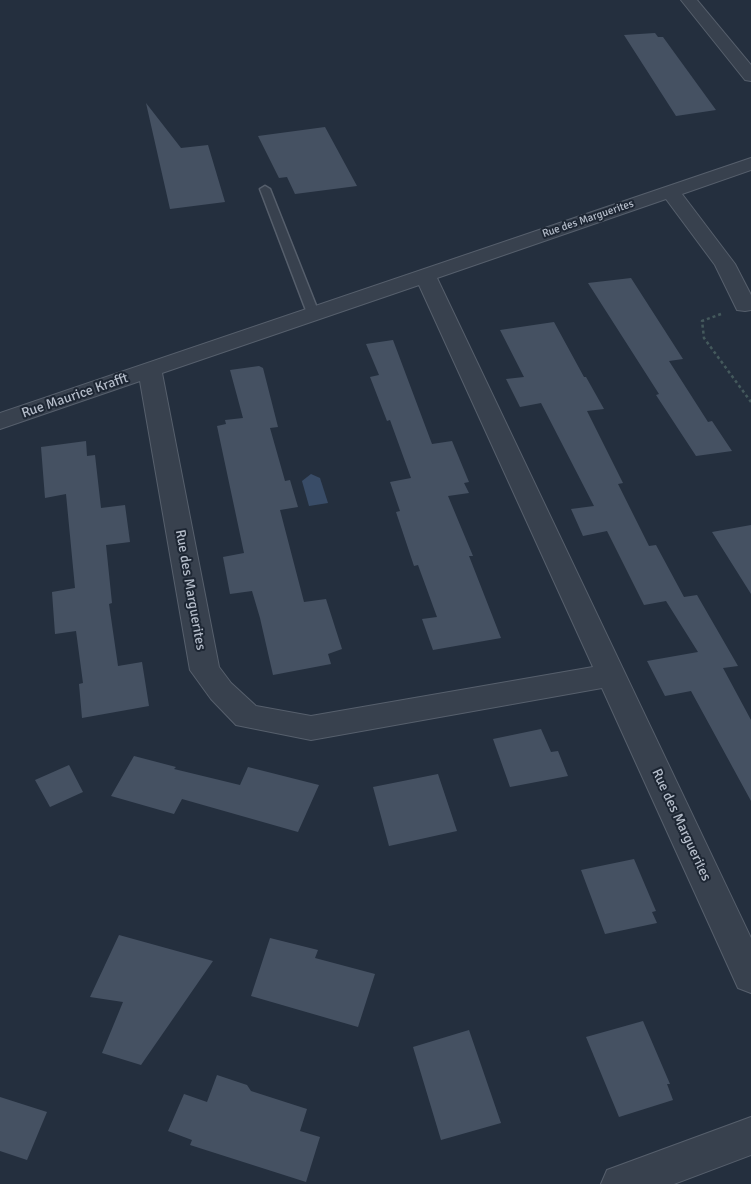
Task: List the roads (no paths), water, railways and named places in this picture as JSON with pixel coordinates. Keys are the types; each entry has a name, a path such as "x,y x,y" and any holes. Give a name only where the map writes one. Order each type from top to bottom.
{"street":[{"path":"689,0 751,76"},
{"name":"Rue des Marguerites","path":"611,675 311,728 246,716 221,691 205,670 150,371 313,313 751,164"},
{"path":"670,191 725,264 745,305"},
{"name":"Rue des Marguerites","path":"425,275 751,976"},
{"name":"Rue Maurice Krafft","path":"0,421 150,371"},
{"path":"621,1184 751,1136"}],"lane":[{"path":"265,189 313,313"}],"water":[{"path":"311,474 320,478 328,503 309,506 302,481"}]}
